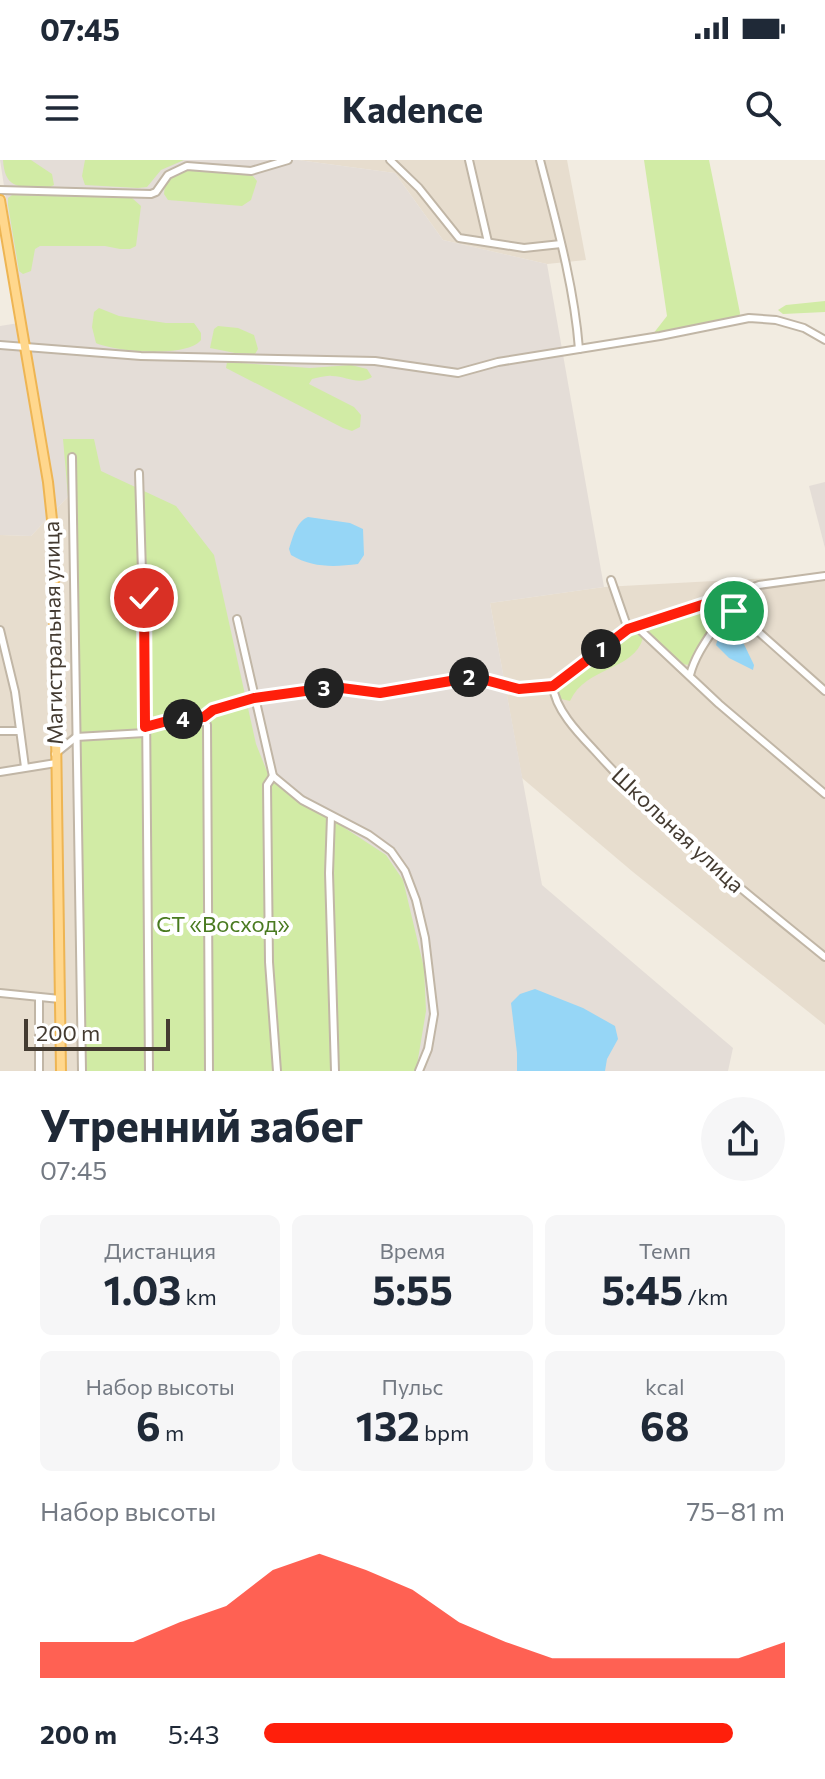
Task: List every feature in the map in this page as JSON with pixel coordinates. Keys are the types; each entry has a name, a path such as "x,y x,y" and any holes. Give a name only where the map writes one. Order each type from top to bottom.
{"main road":[{"name":"Магистральная улица","path":"0,200 48,482 53,538 61,1071"}],"street":[{"path":"240,160 241,169"},
{"path":"0,190 151,194 168,175 187,166 259,170 288,160"},
{"path":"390,160 400,164 459,238 535,248 561,244"},
{"path":"469,160 488,242"},
{"path":"540,160 577,320 579,349"},
{"path":"0,345 141,356 375,361 458,373 498,362 749,318 776,320 804,328 825,340"},
{"path":"72,457 82,1071"},
{"path":"139,473 149,1071"},
{"path":"53,538 72,537"},
{"path":"0,772 55,758 76,737 145,730 171,720 204,717 213,710 254,698 334,687 380,693 420,688 466,677 519,689 553,686 628,629 759,585 825,576"},
{"path":"611,580 628,629"},
{"path":"690,675 698,654 728,609 733,594"},
{"path":"714,601 743,618 825,691"},
{"path":"237,619 273,776 302,800 369,835 391,851 405,871 425,938 434,1014 428,1049 419,1071"},
{"path":"636,626 719,704 825,794"},
{"path":"0,630 15,692 25,767"},
{"path":"0,683 12,681"},
{"name":"Школьная улица","path":"553,686 556,699 583,737 636,797 705,860 825,957"},
{"path":"204,717 207,725 209,1071"},
{"path":"0,731 18,731"},
{"path":"273,776 267,785 268,891 269,962 277,1071"},
{"path":"331,816 329,873 335,1071"},
{"path":"0,993 60,999"},
{"path":"39,997 39,1071"}],"shaded area":[{"path":"0,160 298,160 395,173 443,240 547,264 604,587 490,603 542,885 733,1048 728,1071 401,1071 91,472 31,536 0,535 0,326 25,322"},
{"path":"298,160 567,160 586,260 547,264 443,240 395,173"},
{"name":"СТ «Восход»","path":"91,472 401,1071 0,1071 0,535 31,536"},
{"path":"825,482 825,548 809,486"},
{"path":"825,575 825,1025 633,872 522,778 490,603 604,587"}],"green space":[{"path":"3,160 31,160 52,174 54,185 18,186 8,178"},
{"path":"85,160 184,160 161,170 147,187 138,188 85,185 82,176"},
{"path":"644,160 709,160 739,318 653,334 667,316"},
{"path":"192,169 252,175 257,181 251,200 242,206 168,200 164,194 165,184 176,174"},
{"path":"12,195 132,198 141,206 136,246 120,249 105,246 40,246 35,249 31,271 23,274 19,271 8,205 8,198"},
{"path":"825,301 825,312 783,314 778,310 786,305"},
{"path":"99,308 119,316 166,323 194,323 201,333 201,340 182,349 151,352 96,343 92,327 94,312"},
{"path":"218,326 238,328 254,335 258,349 255,354 210,348 214,329"},
{"path":"227,362 310,368 351,365 367,369 372,377 367,380 327,376 312,379 309,384 354,407 361,415 360,427 352,431 343,428 226,368"},
{"name":"СТ «Восход»","path":"63,439 94,439 101,471 176,506 214,555 256,744 270,779 386,855 403,880 424,968 426,1011 416,1071 78,1071 71,531"},
{"path":"716,607 720,617 689,665 682,664 648,633 654,626"},
{"path":"638,633 643,638 630,657 587,681 570,701 561,699 558,691 561,685 608,646"}],"water":[{"path":"308,517 350,523 363,529 364,555 358,564 324,566 291,555 289,549 296,530"},
{"path":"728,627 740,636 754,665 753,670 729,658 716,645"},
{"path":"535,989 583,1008 615,1026 618,1039 607,1059 605,1071 517,1071 511,1003 520,994"}],"route":[{"path":"144,598 145,727 171,720 204,717 213,710 254,698 334,687 380,693 474,677 519,689 553,686 628,629 714,601 734,611"}]}
